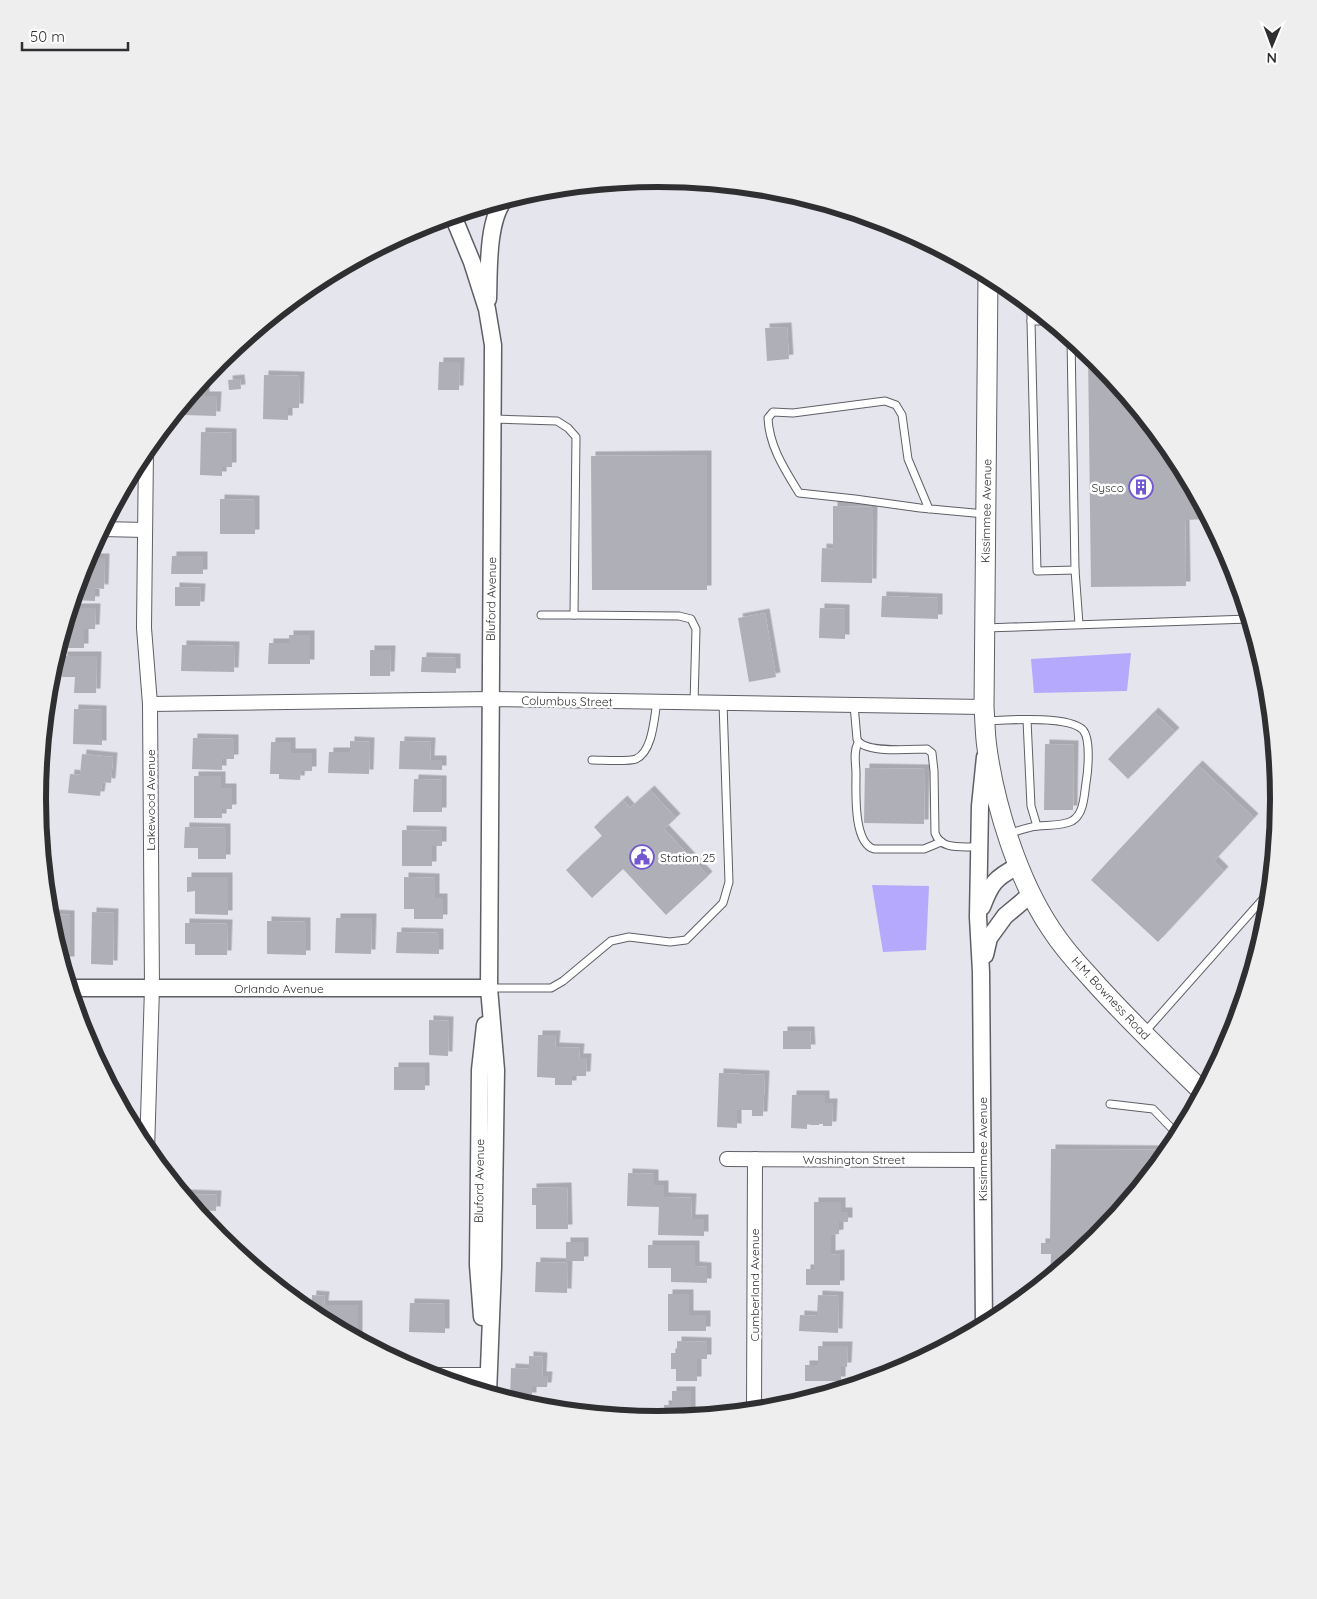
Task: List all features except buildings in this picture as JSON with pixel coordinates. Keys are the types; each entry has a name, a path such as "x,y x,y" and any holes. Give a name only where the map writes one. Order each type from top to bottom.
{"main road":[{"name":"Kissimmee Avenue","path":"988,283 984,714 986,748 1000,810 1018,866 1030,895"},
{"name":"H.M. Bowness Road","path":"1030,895 1063,947 1114,1004 1199,1088"}],"street":[{"path":"487,309 492,232 498,209"},
{"name":"Bluford Avenue","path":"456,222 472,262 487,309 493,345 489,988 496,1070 494,1267 488,1387"},
{"name":"Lakewood Avenue","path":"146,464 144,628 150,704 152,988 147,1137"},
{"path":"109,530 145,530"},
{"name":"Columbus Street","path":"150,704 490,700 694,702 854,705 984,714"},
{"name":"Kissimmee Avenue","path":"984,1318 981,1160 981,972 978,917 980,806 986,748"},
{"path":"978,917 988,891 1000,875 1018,866"},
{"name":"Kissimmee Avenue","path":"981,972 989,938 1005,916 1030,895"},
{"name":"Orlando Avenue","path":"76,988 489,988"},
{"name":"Washington Street","path":"727,1159 981,1160"},
{"name":"Cumberland Avenue","path":"754,1404 755,1159"},
{"path":"451,1375 488,1375"}],"lane":[{"path":"1031,314 1037,571 1075,570"},
{"path":"1031,321 1040,321"},
{"path":"1071,348 1075,570 1079,624"},
{"path":"929,509 908,459 902,415 896,406 885,401 793,413 773,412 768,418 769,434 774,447 799,493 929,509 986,514"},
{"path":"492,419 557,421 568,428 576,437 574,615"},
{"path":"541,615 679,616 691,619 696,629 694,702"},
{"path":"985,628 1243,618"},
{"path":"592,760 634,760 643,754 650,741 657,702"},
{"path":"489,988 551,988 563,981 611,941 628,938 670,942 686,940 723,903 728,882 723,703"},
{"path":"854,705 856,739 858,743 856,753 856,806 862,835 866,844 874,849 924,850 941,842"},
{"path":"984,714 1027,720 1065,722 1073,724 1083,731 1086,736 1088,760 1082,806 1079,814 1070,822 1037,826 1008,834"},
{"path":"1027,720 1031,806 1037,826"},
{"path":"858,743 877,749 927,749 932,753 935,833 937,838 948,846 979,847"},
{"path":"1143,1033 1262,899"},
{"path":"1110,1104 1153,1109 1174,1131"}],"shaded area":[{"path":"1131,653 1127,691 1034,693 1031,659"},
{"path":"872,885 929,886 926,950 883,952"}],"place":[{"name":"Sysco","path":"1141,487"},
{"name":"Station 25","path":"642,857"}]}
